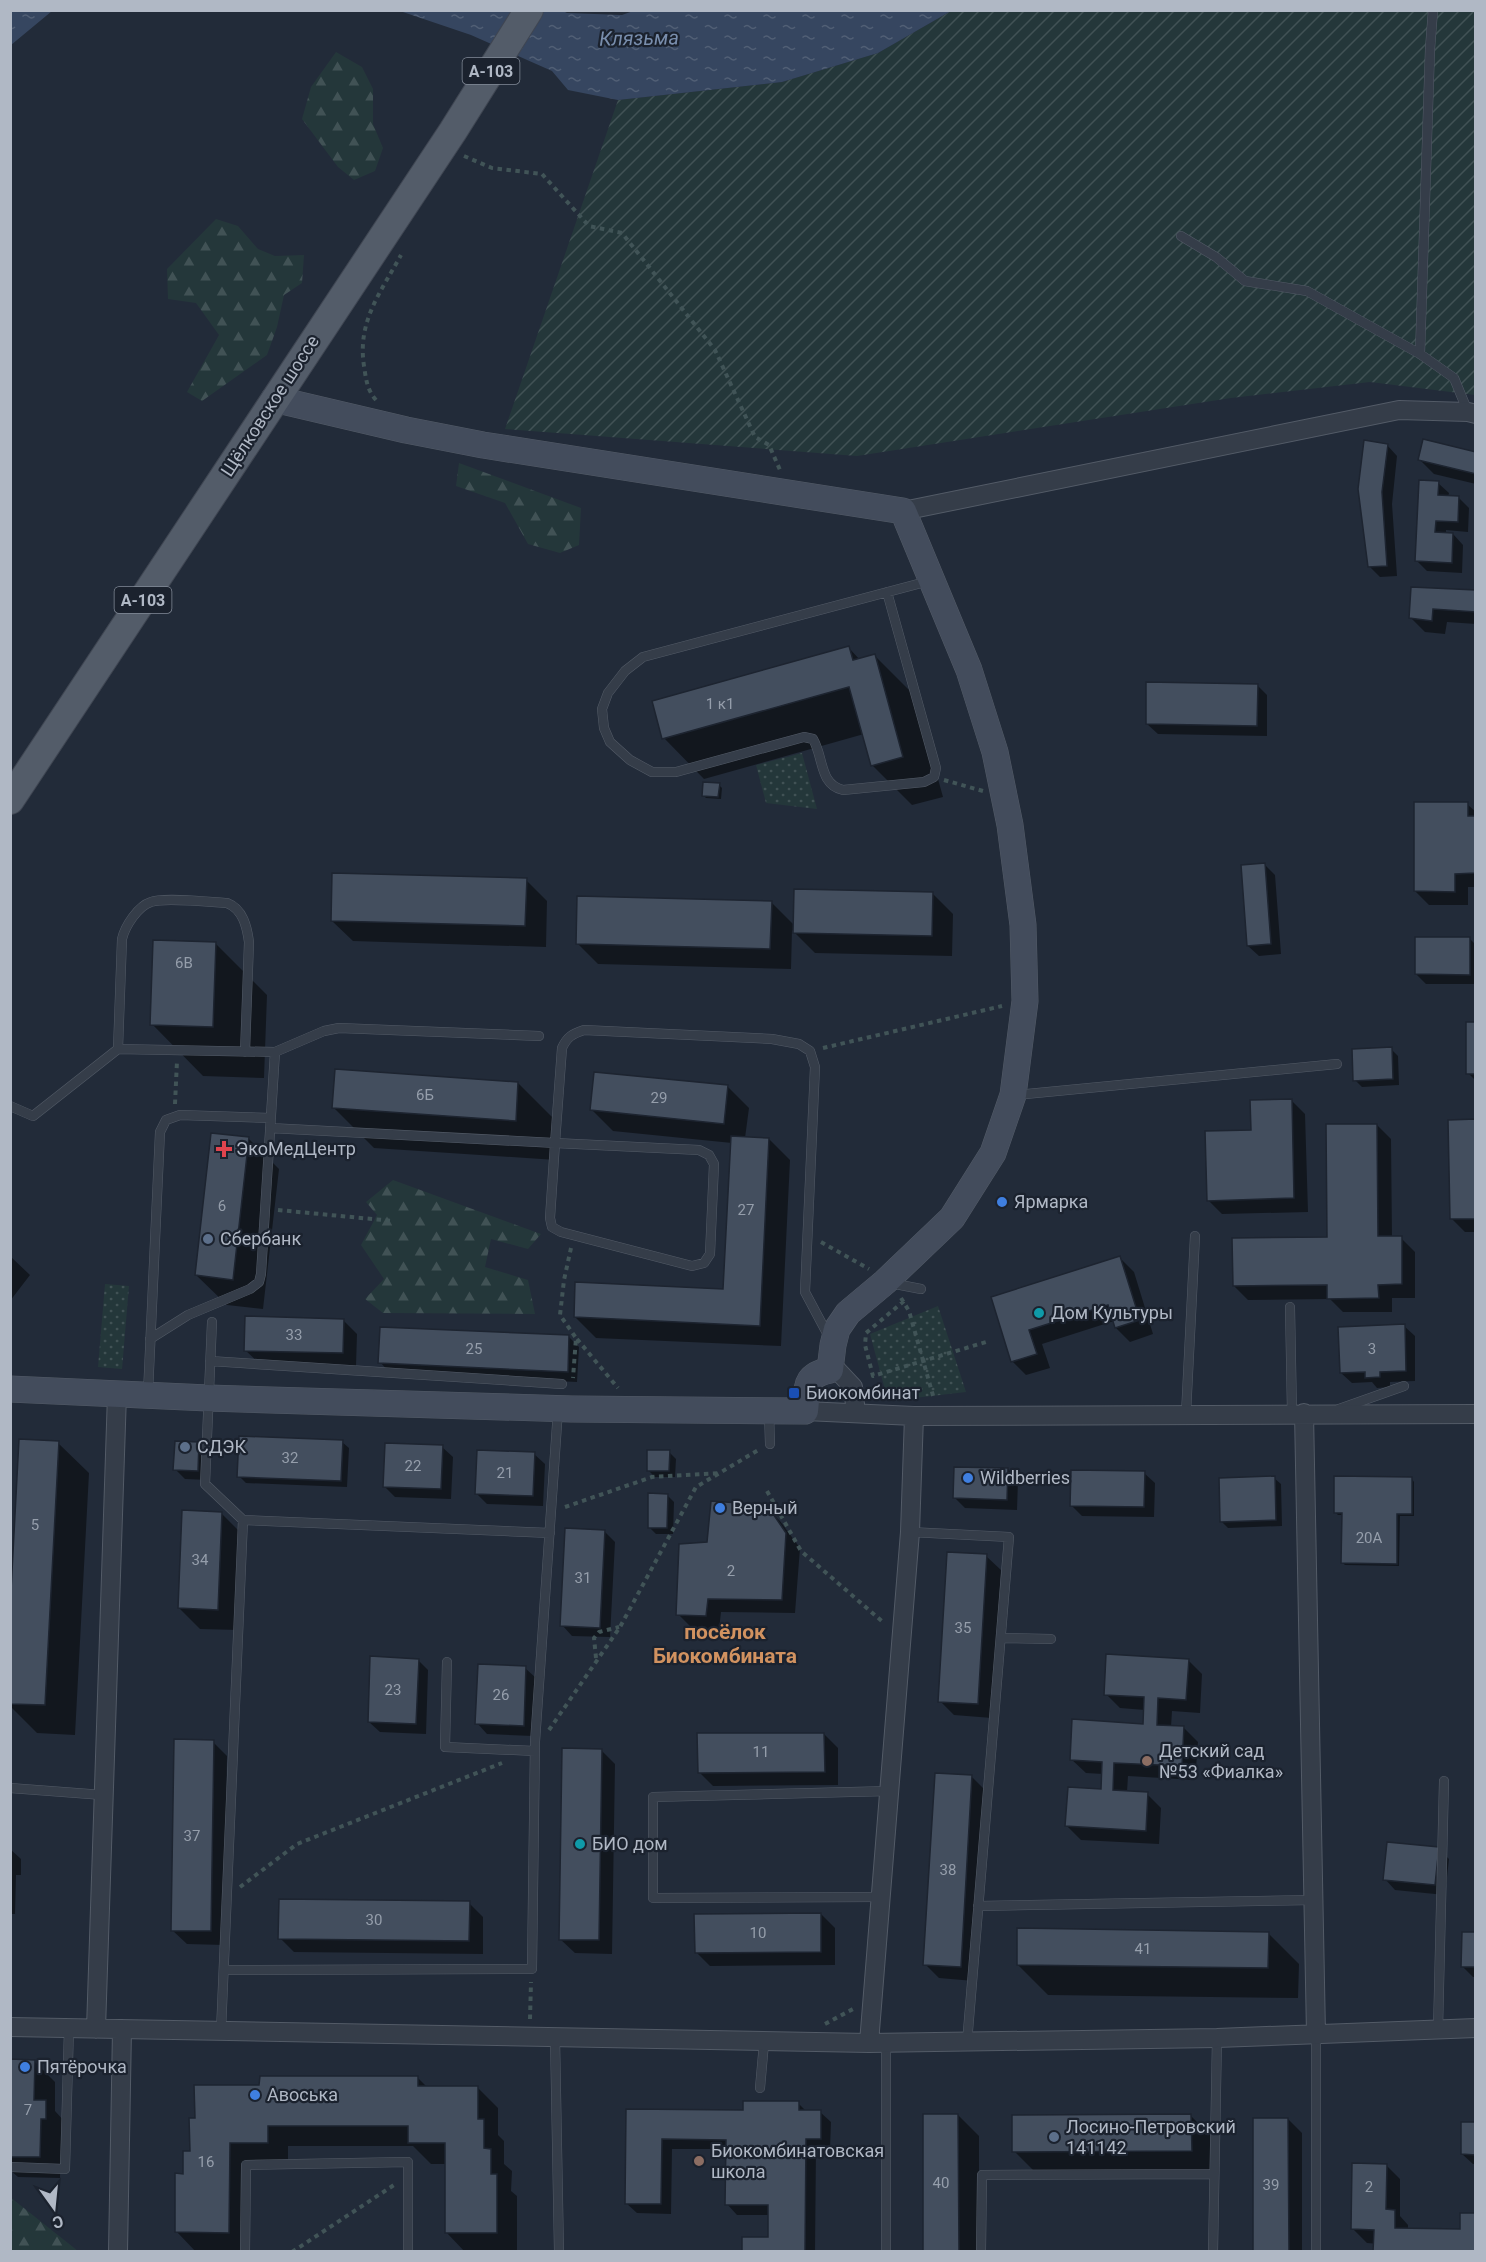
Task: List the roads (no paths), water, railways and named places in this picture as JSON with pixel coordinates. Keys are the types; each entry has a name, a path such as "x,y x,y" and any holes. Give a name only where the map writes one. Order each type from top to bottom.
{"main road":[{"name":"Щёлковское шоссе","path":"10,800 274,399 456,142 530,10"}],"street":[{"path":"274,399 406,430 483,445 903,511 1399,411 1472,413"},
{"path":"830,1370 837,1329 848,1313 885,1282 952,1218 993,1153 1013,1095 1025,1001 1023,925 1008,797 969,670 903,511"},
{"path":"805,1412 808,1383 816,1373 837,1370 853,1387 856,1413"},
{"path":"10,1389 208,1398 564,1400 636,1409 914,1416 1476,1414"},
{"path":"96,2029 117,1394"},
{"path":"1298,1413 1314,1900 1316,2034"},
{"path":"878,2043 881,1897 910,1532 914,1416"},
{"path":"10,2026 764,2043 967,2043 1217,2038 1476,2028"},
{"path":"118,2252 122,2029"}],"lane":[{"path":"1420,354 1433,10"},
{"path":"1180,236 1216,257 1245,281 1307,291 1420,354 1454,378 1472,413"},
{"path":"887,592 936,768 934,777 924,782 843,790 833,788 827,779 817,745 813,739 804,737 676,772 652,772 630,760 610,742 604,728 602,709 608,693 625,671 643,657 932,580"},
{"path":"118,1049 122,939 142,907 156,901 227,903 240,911 249,942 245,1052"},
{"path":"10,1106 33,1116 118,1049 275,1052 324,1031 339,1028 539,1036"},
{"path":"148,1396 160,1132 166,1120 180,1115 555,1143 699,1150 709,1155 714,1164 710,1254 704,1263 692,1266 561,1232 552,1227 550,1218 555,1143 562,1048 565,1040 572,1034 584,1030 772,1039 799,1044 810,1052 815,1067 805,1292 833,1345"},
{"path":"150,1339 188,1314 250,1289 259,1282 275,1052"},
{"path":"1013,1095 1337,1064"},
{"path":"1186,1414 1194,1236"},
{"path":"885,1282 921,1289"},
{"path":"1290,1307 1298,1413"},
{"path":"212,1322 206,1484 243,1520 550,1533"},
{"path":"210,1361 564,1400 551,1512 535,1746 532,1969 224,1970"},
{"path":"1328,1413 1404,1386"},
{"path":"769,1411 770,1443"},
{"path":"221,2031 243,1520"},
{"path":"910,1532 1009,1537 967,2043"},
{"path":"1001,1638 1051,1639"},
{"path":"447,1662 445,1747 535,1746"},
{"path":"1438,2030 1444,1781"},
{"path":"10,1788 102,1795"},
{"path":"881,1897 653,1898 653,1797 890,1791"},
{"path":"978,1906 1314,1900"},
{"path":"10,2168 65,2169 69,2028"},
{"path":"1316,2034 1316,2252"},
{"path":"555,2037 559,2252"},
{"path":"1213,2252 1217,2038"},
{"path":"760,2088 764,2043"},
{"path":"878,2043 886,2252"},
{"path":"245,2252 246,2165 408,2162 408,2252"},
{"path":"981,2252 982,2175 1213,2174"}],"water":[{"path":"11,10 52,10 52,11 11,45"},
{"name":"Клязьма","path":"561,10 567,13 622,15 636,10 951,11 878,53 782,82 618,100 568,90 552,71 471,35 400,11"}],"place":[{"name":"ЭкоМедЦентр","path":"224,1149"},
{"name":"Ярмарка","path":"1002,1202"},
{"name":"Сбербанк","path":"208,1239"},
{"name":"Дом Культуры","path":"1039,1313"},
{"name":"Биокомбинат","path":"794,1393"},
{"name":"СДЭК","path":"185,1447"},
{"name":"Wildberries","path":"968,1478"},
{"name":"Верный","path":"720,1508"},
{"name":"Детский сад №53 «Фиалка»","path":"1147,1761"},
{"name":"БИО дом","path":"580,1844"},
{"name":"Пятёрочка","path":"25,2067"},
{"name":"Авоська","path":"255,2095"},
{"name":"Лосино-Петровский 141142","path":"1054,2137"},
{"name":"Биокомбинатовская школа","path":"699,2161"}],"district":[{"name":"посёлок Биокомбината","path":"725,1644"}]}
